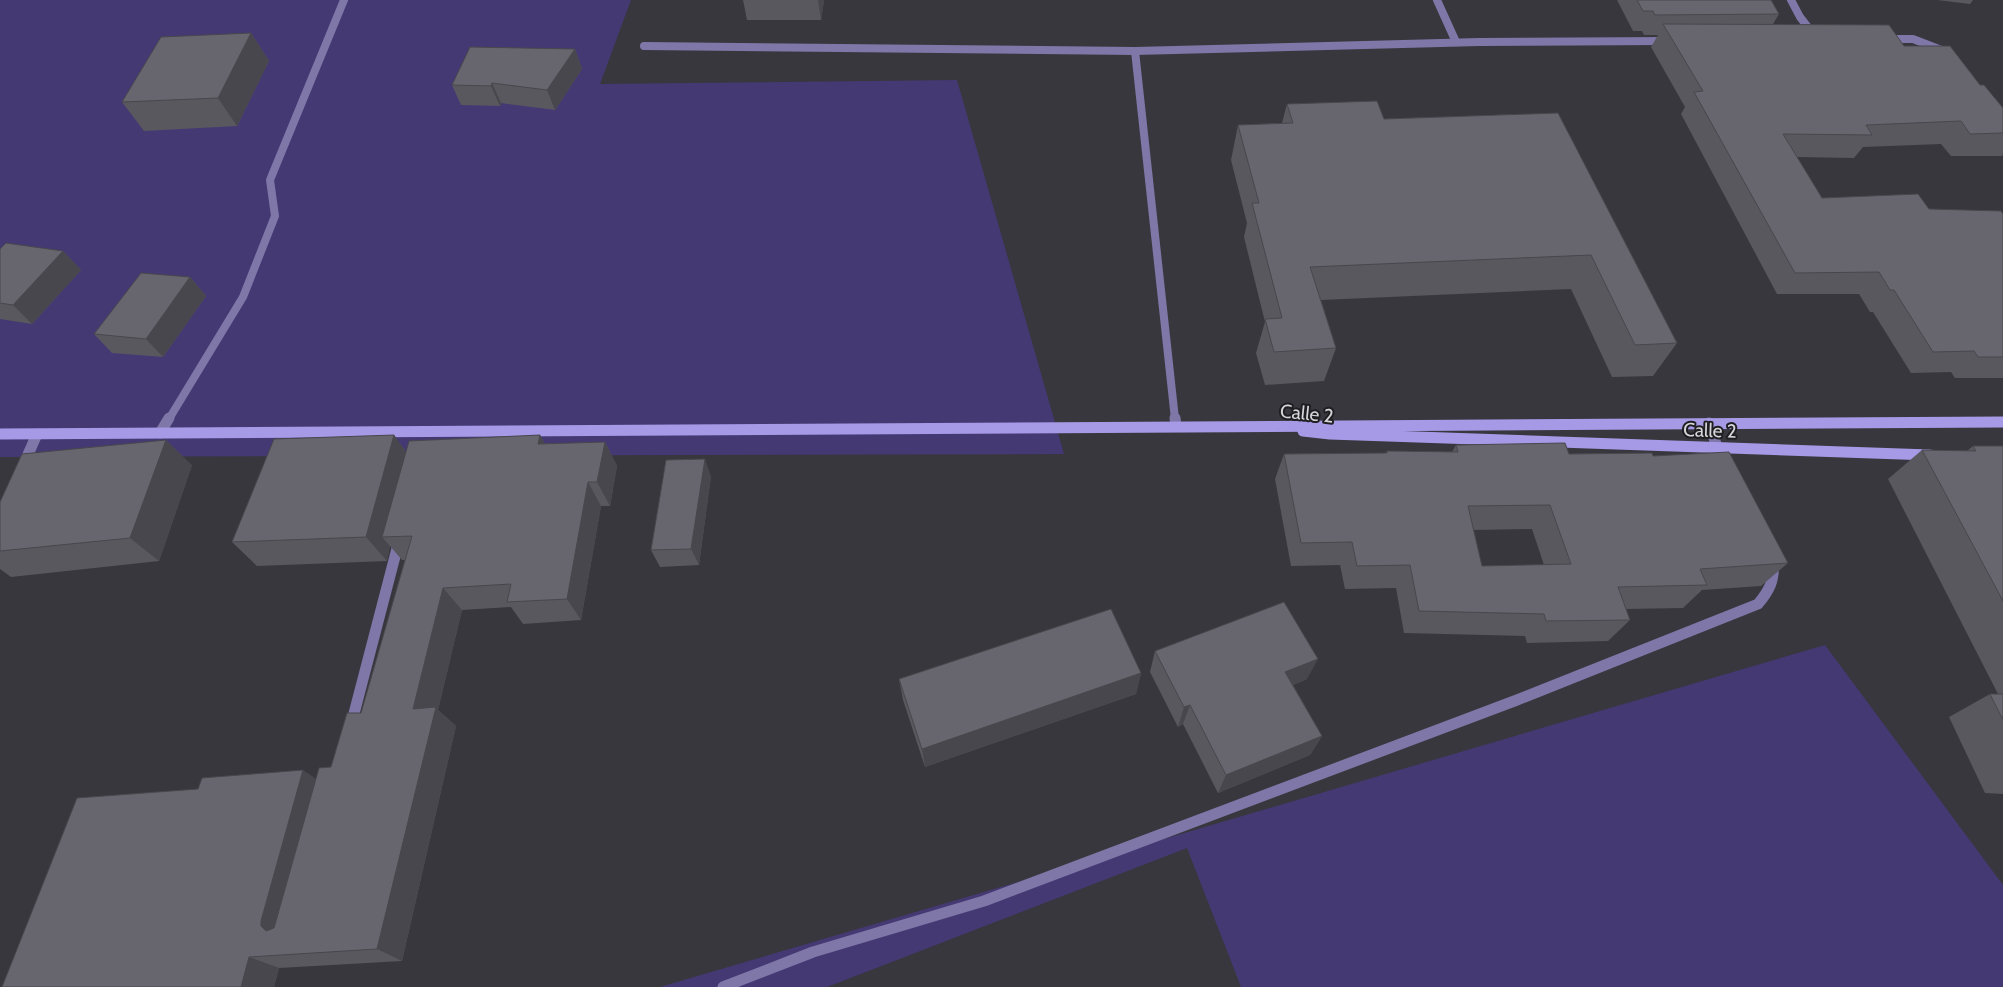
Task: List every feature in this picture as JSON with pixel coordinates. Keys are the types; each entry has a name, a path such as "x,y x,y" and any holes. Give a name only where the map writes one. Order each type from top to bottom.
{"main road":[{"name":"Calle 2","path":"1260,426 2003,422"},
{"path":"0,434 160,433 427,436 1260,426"},
{"name":"Calle 2","path":"1260,426 1330,434 1944,456"}],"street":[{"path":"160,433 243,297 274,216 270,180 344,0"},
{"path":"1438,0 1456,42"},
{"path":"1791,0 1800,17 1818,40 1808,40"},
{"path":"1875,39 1913,39 1953,56"},
{"path":"644,46 1135,51 1456,42 1678,40"},
{"path":"1135,51 1176,426"},
{"path":"1709,423 1717,448 1726,465"},
{"path":"18,477 37,434"},
{"path":"348,736 403,526"},
{"path":"723,987 813,952 984,901 1517,700 1758,604 1769,593 1775,577 1773,557 1768,549"}],"shaded area":[{"path":"0,0 631,0 600,84 957,80 1064,454 0,457"},
{"path":"1825,645 2003,885 2003,987 1241,987 1187,848 827,987 660,987"}],"building":[{"path":"1637,0 1771,0 1779,14 1655,15 1653,11 1643,11"},
{"path":"1663,24 1889,25 1904,46 1950,46 1980,85 1984,85 2003,108 2003,133 1970,134 1961,121 1866,125 1872,135 1783,134 1822,198 1918,194 1929,209 2001,211 2003,214 2003,357 1978,357 1974,351 1933,352 1894,290 1890,290 1879,272 1795,273 1694,92 1703,91"},
{"path":"251,33 218,98 122,102 161,37"},
{"path":"470,47 575,49 547,90 492,83 491,86 452,85"},
{"path":"1377,101 1384,119 1558,113 1677,343 1635,345 1591,255 1310,267 1336,348 1274,352 1265,319 1282,318 1252,203 1259,203 1238,125 1293,123 1287,104"},
{"path":"6,243 63,251 13,305 0,303 0,249"},
{"path":"141,273 190,277 146,339 94,334"},
{"path":"394,435 366,537 232,542 274,439"},
{"path":"540,435 538,444 605,442 597,482 588,482 567,599 507,602 511,584 443,588 413,709 436,707 377,949 249,957 241,987 2,987 77,798 198,789 202,778 303,770 261,921 261,926 266,931 274,928 319,768 331,767 347,713 361,713 412,536 382,537 409,441"},
{"path":"166,440 130,538 0,551 0,502 22,454"},
{"path":"1565,443 1569,454 1652,453 1653,456 1729,452 1788,563 1700,569 1707,585 1618,587 1630,620 1546,621 1544,614 1419,611 1410,565 1357,566 1352,542 1301,543 1284,454 1387,453 1387,451 1458,452 1456,445","holes":["1550,505 1571,564 1482,566 1468,506"]},
{"path":"1973,446 2003,446 2003,601 1922,450 1976,451"},
{"path":"705,459 691,549 651,550 666,460"},
{"path":"1284,602 1318,659 1285,672 1322,736 1226,775 1190,705 1184,707 1155,651"},
{"path":"1111,609 1141,673 922,749 899,679"},
{"path":"1990,694 2003,694 2003,720"}]}
